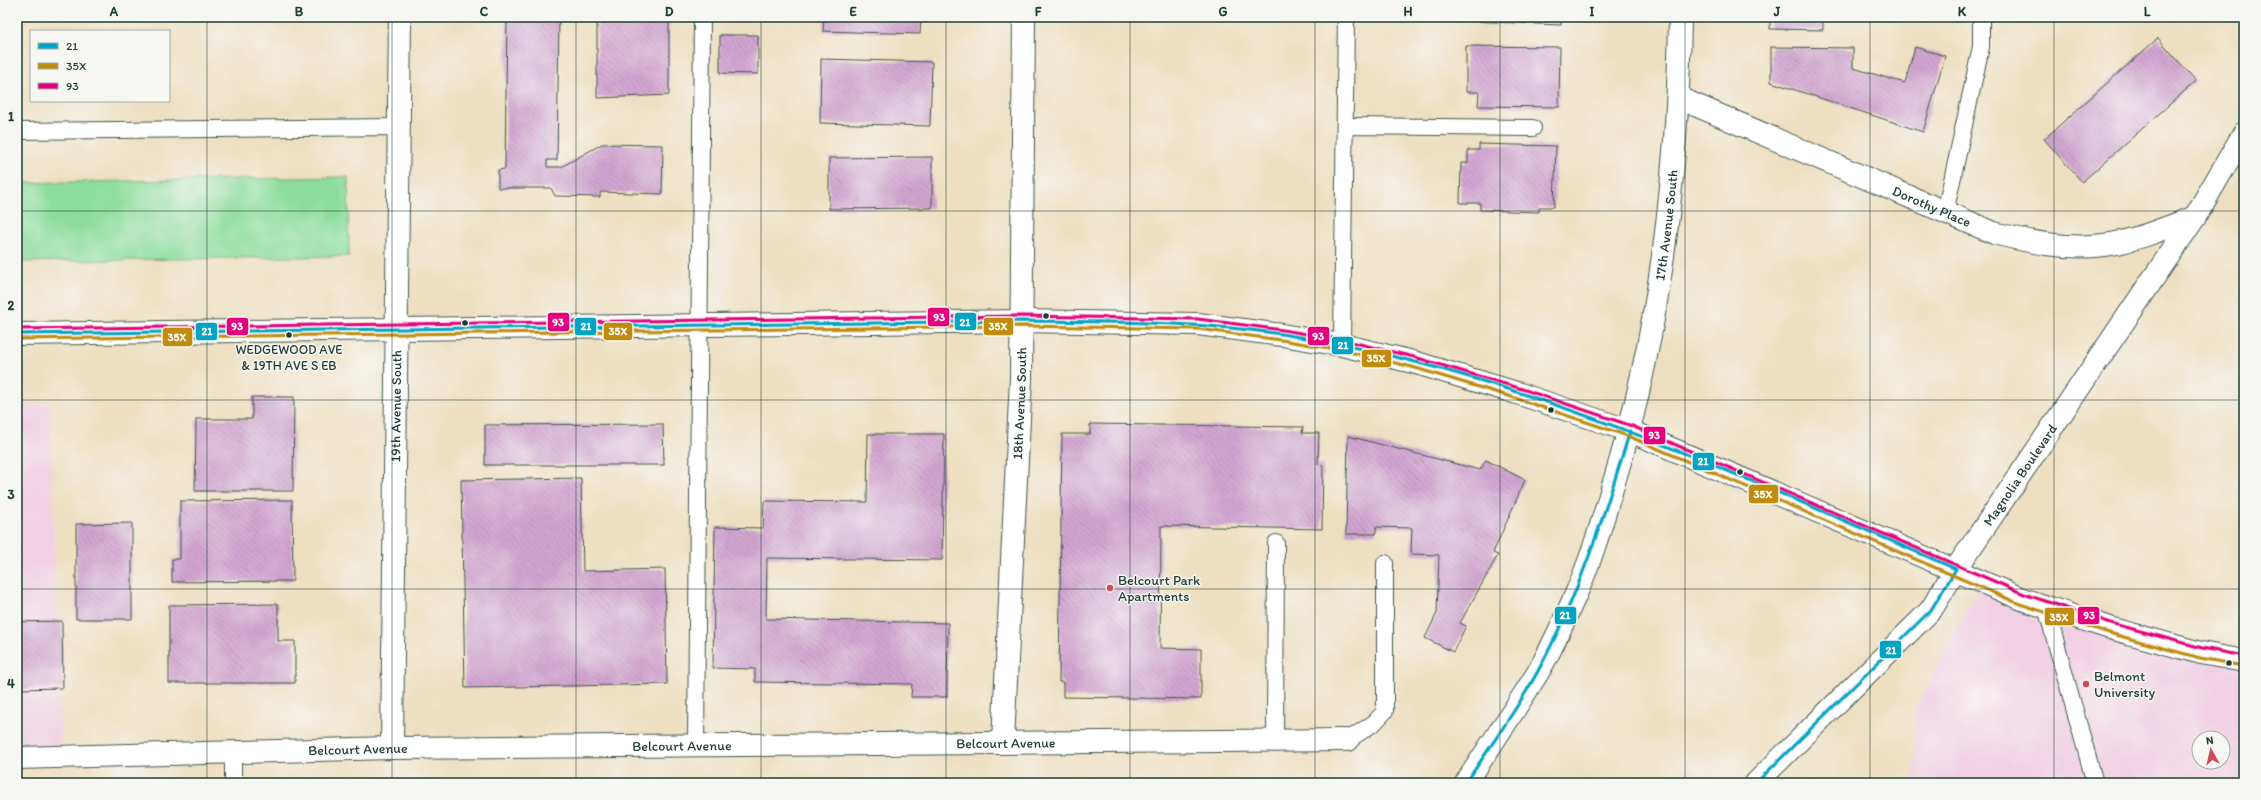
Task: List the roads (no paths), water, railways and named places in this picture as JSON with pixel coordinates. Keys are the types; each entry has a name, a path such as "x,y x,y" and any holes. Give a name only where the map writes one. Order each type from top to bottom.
{"main road":[{"name":"19th Avenue South","path":"392,748 400,17"},
{"name":"18th Avenue South","path":"1003,741 1021,379 1024,17"},
{"name":"17th Avenue South","path":"1630,431 1645,361 1664,248 1679,98 1680,17"},
{"name":"Dorothy Place","path":"1679,98 1945,213 1994,233 2014,238 2074,246 2104,245 2134,238 2195,217"},
{"name":"Magnolia Boulevard","path":"1756,783 1931,610 1956,569 2195,217 2244,133"},
{"path":"17,334 1022,320 1198,324 1342,345 1413,362 1517,393 1630,431 1956,569 2022,599 2110,628 2201,653 2244,661"},
{"path":"1466,783 1538,672 1576,592 1607,509 1630,431"},
{"name":"Belcourt Avenue","path":"17,758 392,748 1003,741 1348,740"}],"lane":[{"path":"696,745 702,17"},
{"path":"1342,345 1346,17"},
{"path":"1945,213 1981,47 1981,17"},
{"path":"1345,126 1532,128"},
{"path":"17,131 399,127"},
{"path":"1275,740 1276,543"},
{"path":"1348,740 1374,723 1384,711 1385,563"},
{"path":"2046,606 2095,783"},
{"path":"233,752 233,783"}],"place":[{"name":"WEDGEWOOD AVE & 19TH AVE S EB","path":"289,335"},
{"name":"Belcourt Park Apartments","path":"1110,588"},
{"name":"Belmont University","path":"2086,684"}]}
